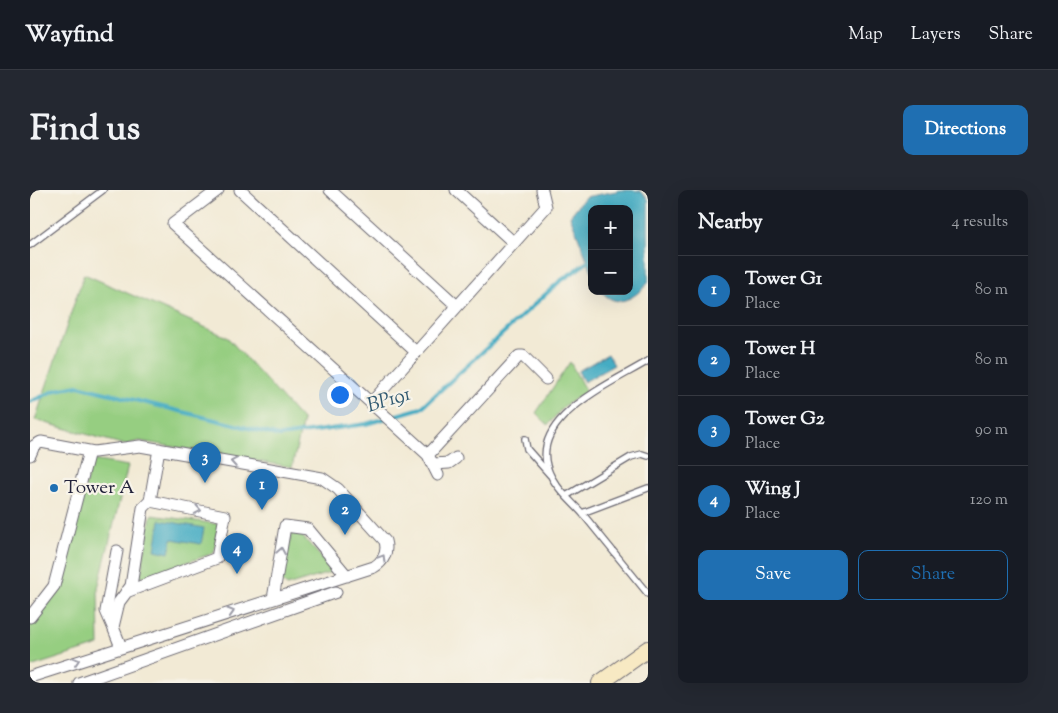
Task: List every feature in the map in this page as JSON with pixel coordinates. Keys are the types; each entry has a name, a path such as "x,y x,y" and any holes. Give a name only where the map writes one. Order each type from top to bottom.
{"street":[{"path":"218,190 173,224 371,403 434,465"},
{"path":"240,190 416,352"},
{"path":"330,190 457,306"},
{"path":"456,190 514,243"},
{"path":"371,403 546,207 542,190"},
{"path":"434,465 516,359 522,356 546,380"},
{"path":"30,456 34,446 45,442 89,450 140,446 314,477 334,485 385,541 386,546 385,556 379,564 347,576 30,677"},
{"path":"113,627 119,602 131,586 143,508 150,501 159,449"},
{"path":"30,617 54,586 89,450"},
{"path":"434,465 449,463 456,458"},
{"path":"126,592 217,558 225,516 150,501"},
{"path":"273,599 286,526 308,529 347,576"},
{"path":"117,550 106,611 120,647"},
{"path":"79,683 336,592"},
{"path":"600,683 648,650"},
{"path":"615,683 648,659"}],"lane":[{"path":"30,245 103,190"},
{"path":"551,477 545,449 548,438 560,418 569,409 648,361"},
{"path":"525,439 531,455 582,513 648,594"},
{"path":"566,496 631,457 642,454 648,456"},
{"path":"582,513 648,488"}],"green space":[{"path":"84,274 227,337 303,421 292,467 139,441 125,445 35,420"},
{"path":"570,362 586,392 564,406 548,425 536,413"},
{"path":"92,460 128,466 98,588 99,645 30,667 30,626 58,590"},
{"path":"151,515 218,524 214,553 140,578"},
{"path":"292,533 301,535 332,569 329,573 287,586 281,581"}],"water":[{"path":"622,190 641,191 648,199 648,283 632,297 626,300 613,300 605,295 633,295 633,205 588,205 588,262 570,216 585,197"},
{"path":"608,354 614,365 584,382 578,371"},
{"path":"160,520 204,528 201,544 172,539 169,553 155,550"}],"waterway":[{"name":"BP191","path":"30,402 56,390 78,386 280,436 366,424 421,408 559,282 588,262"}],"place":[{"name":"Tower G2","path":"205,483"},
{"name":"Tower A","path":"54,488"},
{"name":"Tower G1","path":"262,510"},
{"name":"Tower H","path":"345,535"},
{"name":"Wing J","path":"237,574"}]}
